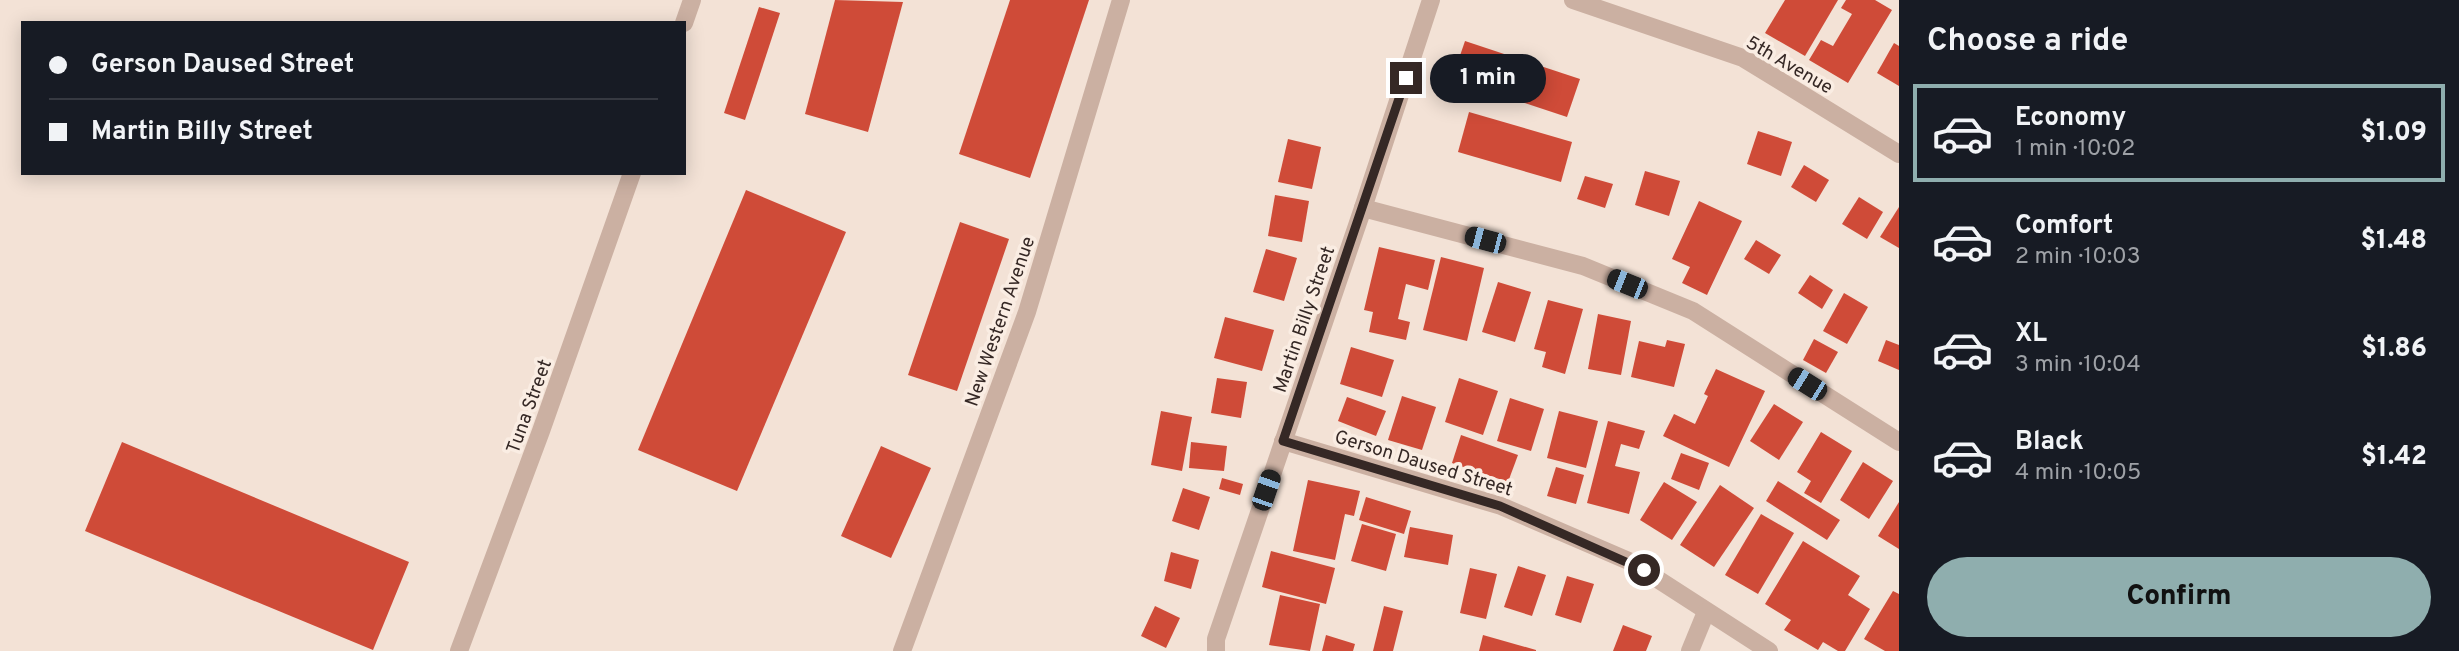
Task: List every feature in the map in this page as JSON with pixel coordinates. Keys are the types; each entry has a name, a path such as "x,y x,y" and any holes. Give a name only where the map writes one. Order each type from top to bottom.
{"street":[{"path":"685,21 692,0"},
{"name":"New Western Avenue","path":"902,651 1027,312 1121,0"},
{"name":"Martin Billy Street","path":"1216,651 1216,639 1431,0"},
{"name":"5th Avenue","path":"1573,0 1744,58 1899,154"},
{"name":"Tuna Street","path":"459,651 541,432 631,175"},
{"path":"1363,208 1583,266 1693,311 1899,442"},
{"name":"Gerson Daused Street","path":"1283,441 1500,506 1631,562 1769,651"},
{"path":"1690,651 1706,612"}],"building":[{"path":"835,0 903,2 868,132 805,114"},
{"path":"1010,0 1089,0 1030,178 959,154"},
{"path":"1785,0 1838,0 1805,56 1765,33"},
{"path":"1846,0 1875,0 1892,10 1848,83 1809,60 1821,40 1833,46 1852,14 1841,8"},
{"path":"759,7 780,13 745,120 724,113"},
{"path":"1465,41 1580,79 1567,117 1452,79"},
{"path":"1894,43 1899,46 1899,86 1877,73"},
{"path":"1469,112 1572,142 1561,182 1458,152"},
{"path":"1758,131 1792,142 1781,176 1747,164"},
{"path":"1288,139 1321,147 1312,189 1278,182"},
{"path":"1804,165 1829,180 1816,202 1791,187"},
{"path":"1645,171 1680,181 1669,216 1635,205"},
{"path":"1585,176 1613,184 1605,208 1577,199"},
{"path":"746,190 846,232 737,491 638,450"},
{"path":"1275,195 1309,201 1302,242 1268,236"},
{"path":"1859,197 1883,212 1867,239 1842,224"},
{"path":"1699,201 1742,221 1707,295 1682,283 1690,267 1672,259"},
{"path":"1899,207 1899,248 1880,237"},
{"path":"960,222 1009,239 957,391 908,375"},
{"path":"1756,240 1781,255 1769,274 1744,259"},
{"path":"1379,247 1435,260 1428,290 1406,284 1398,319 1410,322 1406,340 1369,332 1373,312 1364,310"},
{"path":"1266,249 1297,258 1284,301 1253,292"},
{"path":"1441,257 1484,268 1467,341 1423,330"},
{"path":"1810,275 1833,290 1822,309 1798,293"},
{"path":"1498,282 1531,292 1515,342 1482,332"},
{"path":"1844,293 1868,307 1847,344 1823,331"},
{"path":"1548,300 1583,309 1565,374 1542,367 1546,352 1534,349"},
{"path":"1598,314 1631,321 1621,375 1588,369"},
{"path":"1225,317 1274,330 1262,371 1214,358"},
{"path":"1814,339 1838,352 1826,373 1803,360"},
{"path":"1667,340 1685,344 1674,387 1631,377 1639,341 1665,347"},
{"path":"1886,340 1899,345 1899,370 1878,361"},
{"path":"1351,347 1394,360 1382,397 1340,384"},
{"path":"1716,369 1765,391 1729,467 1663,436 1674,414 1695,424 1708,396 1704,394"},
{"path":"1217,378 1247,382 1241,418 1211,413"},
{"path":"1459,378 1498,391 1483,435 1445,422"},
{"path":"1402,396 1436,407 1422,450 1388,440"},
{"path":"1347,397 1386,411 1376,436 1338,421"},
{"path":"1510,398 1544,409 1531,451 1497,441"},
{"path":"1774,404 1803,422 1779,460 1750,441"},
{"path":"1161,411 1192,417 1182,471 1151,465"},
{"path":"1559,411 1598,421 1586,468 1547,458"},
{"path":"1608,421 1645,431 1639,449 1621,444 1615,466 1640,472 1629,514 1587,503"},
{"path":"1821,432 1852,451 1821,503 1804,493 1811,481 1797,472"},
{"path":"1461,435 1518,455 1508,482 1452,463"},
{"path":"122,442 409,562 373,650 85,531"},
{"path":"1191,442 1227,446 1224,471 1189,468"},
{"path":"881,446 931,468 891,558 841,536"},
{"path":"1681,453 1709,463 1699,490 1671,479"},
{"path":"1863,462 1893,481 1869,519 1840,500"},
{"path":"1556,467 1584,475 1576,504 1547,496"},
{"path":"1222,478 1243,484 1240,495 1219,489"},
{"path":"1308,480 1360,491 1354,516 1345,514 1335,560 1293,551"},
{"path":"1778,481 1840,520 1827,540 1766,501"},
{"path":"1664,482 1697,502 1672,540 1640,520"},
{"path":"1720,485 1754,508 1714,567 1680,545"},
{"path":"1183,488 1210,497 1199,530 1172,521"},
{"path":"1366,497 1411,511 1404,534 1359,520"},
{"path":"1899,502 1899,549 1878,536"},
{"path":"1761,514 1794,533 1758,594 1725,575"},
{"path":"1362,524 1396,534 1386,571 1351,561"},
{"path":"1410,527 1453,535 1448,565 1404,557"},
{"path":"1803,541 1860,576 1848,595 1870,609 1845,651 1838,651 1823,642 1818,650 1784,630 1791,620 1765,604"},
{"path":"1271,551 1335,568 1326,604 1262,587"},
{"path":"1171,552 1199,560 1191,589 1164,581"},
{"path":"1518,566 1546,575 1532,616 1504,607"},
{"path":"1470,568 1497,574 1486,619 1460,613"},
{"path":"1567,576 1594,584 1581,623 1555,615"},
{"path":"1893,591 1899,594 1899,651 1885,651 1864,639"},
{"path":"1280,595 1320,604 1310,651 1269,645"},
{"path":"1155,606 1180,618 1166,648 1141,636"},
{"path":"1384,606 1403,611 1393,651 1373,651"},
{"path":"1623,625 1652,636 1646,651 1613,651"},
{"path":"1326,635 1355,644 1353,651 1322,651"},
{"path":"1483,635 1536,650 1536,651 1479,651"}],"route":[{"path":"1406,78 1283,441 1500,506 1644,570"}]}
